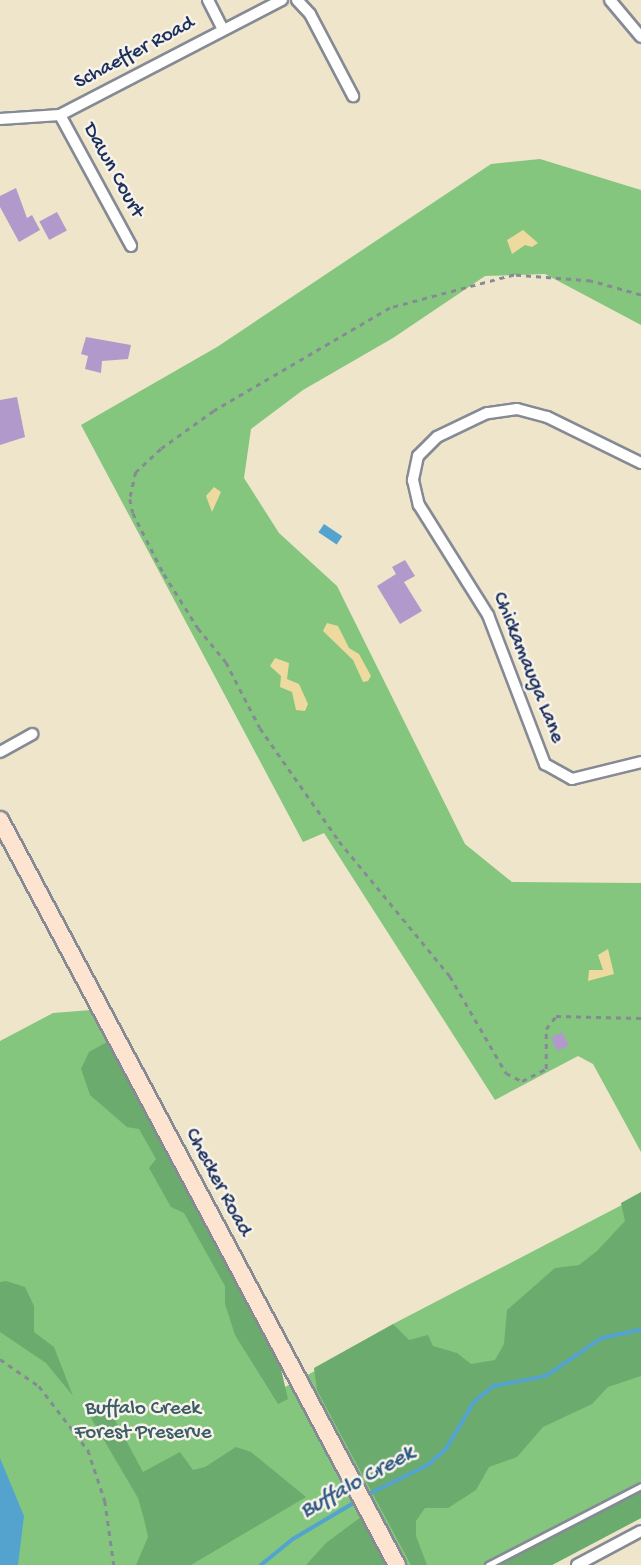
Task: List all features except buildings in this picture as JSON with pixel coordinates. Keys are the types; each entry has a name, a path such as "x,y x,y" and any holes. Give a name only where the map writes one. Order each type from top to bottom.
{"street":[{"path":"208,0 223,29"},
{"name":"Schaeffer Road","path":"0,119 60,115 282,0"},
{"path":"297,0 310,13 353,96"},
{"path":"610,0 641,37"},
{"name":"Dawn Court","path":"60,115 131,246"},
{"name":"Chickamauga Lane","path":"641,463 547,417 517,409 487,413 437,437 418,456 412,480 419,505 488,615 545,764 572,779 641,762"},
{"path":"0,752 33,734"},
{"name":"Checker Road","path":"0,820 397,1565"},
{"path":"577,1565 641,1531"}],"lane":[{"path":"488,1565 641,1486"}],"path":[{"path":"641,295 580,280 514,275 390,308 214,411 161,449 136,472 130,499 132,513 164,574 198,628 226,662 260,728 339,841 450,976 506,1073 522,1081 546,1069 546,1029 556,1016 641,1018"},
{"path":"0,1359 39,1386 88,1450 105,1501 114,1564"}],"green space":[{"path":"540,159 641,190 641,325 545,274 485,276 393,338 303,390 251,429 244,478 279,533 337,586 465,844 512,882 641,883 641,1152 593,1064 578,1056 495,1100 324,833 303,842 81,425 217,347 491,164"},
{"name":"Buffalo Creek Forest Preserve","path":"91,1010 107,1042 103,1045 285,1387 395,1328 393,1324 641,1195 641,1518 552,1565 0,1565 0,1041 53,1013"},
{"path":"107,1042 280,1365 288,1399 278,1404 235,1335 225,1304 225,1286 184,1213 171,1207 149,1168 156,1159 139,1129 127,1127 90,1095 81,1069 89,1052"},
{"path":"641,1192 641,1376 608,1387 592,1404 543,1427 517,1457 489,1467 476,1490 448,1508 425,1508 416,1521 416,1536 427,1565 411,1565 317,1390 314,1368 393,1324 409,1340 428,1335 433,1346 457,1353 471,1364 495,1360 504,1344 507,1310 555,1268 579,1265 597,1251 625,1221 621,1203"},
{"path":"6,1281 25,1287 34,1306 34,1332 54,1347 73,1396 46,1363 0,1332 0,1282"},
{"path":"107,1405 143,1472 180,1452 193,1470 205,1467 236,1447 251,1452 306,1497 191,1565 136,1565 148,1537 138,1498 91,1418"},
{"path":"641,1491 641,1518 552,1565 497,1565"},
{"path":"361,1517 387,1565 306,1565 326,1543"}],"sand":[{"path":"523,230 538,243 532,247 525,245 512,254 507,240"},
{"path":"214,487 221,492 212,512 206,496"},
{"path":"327,623 338,626 349,648 359,654 371,676 368,681 363,682 353,660 323,631"},
{"path":"275,658 289,663 287,679 299,684 308,704 305,711 296,710 292,692 280,687 281,676 270,666"},
{"path":"608,949 614,974 588,981 589,970 603,970 598,955"}],"water":[{"path":"324,524 342,536 337,545 318,532"},
{"path":"0,1458 24,1516 18,1565 0,1565"}],"waterway":[{"name":"Buffalo Creek","path":"367,1495 428,1465 446,1449 474,1402 494,1386 546,1376 602,1338 641,1330"},
{"name":"Buffalo Creek","path":"261,1565 293,1539 357,1501"}]}
